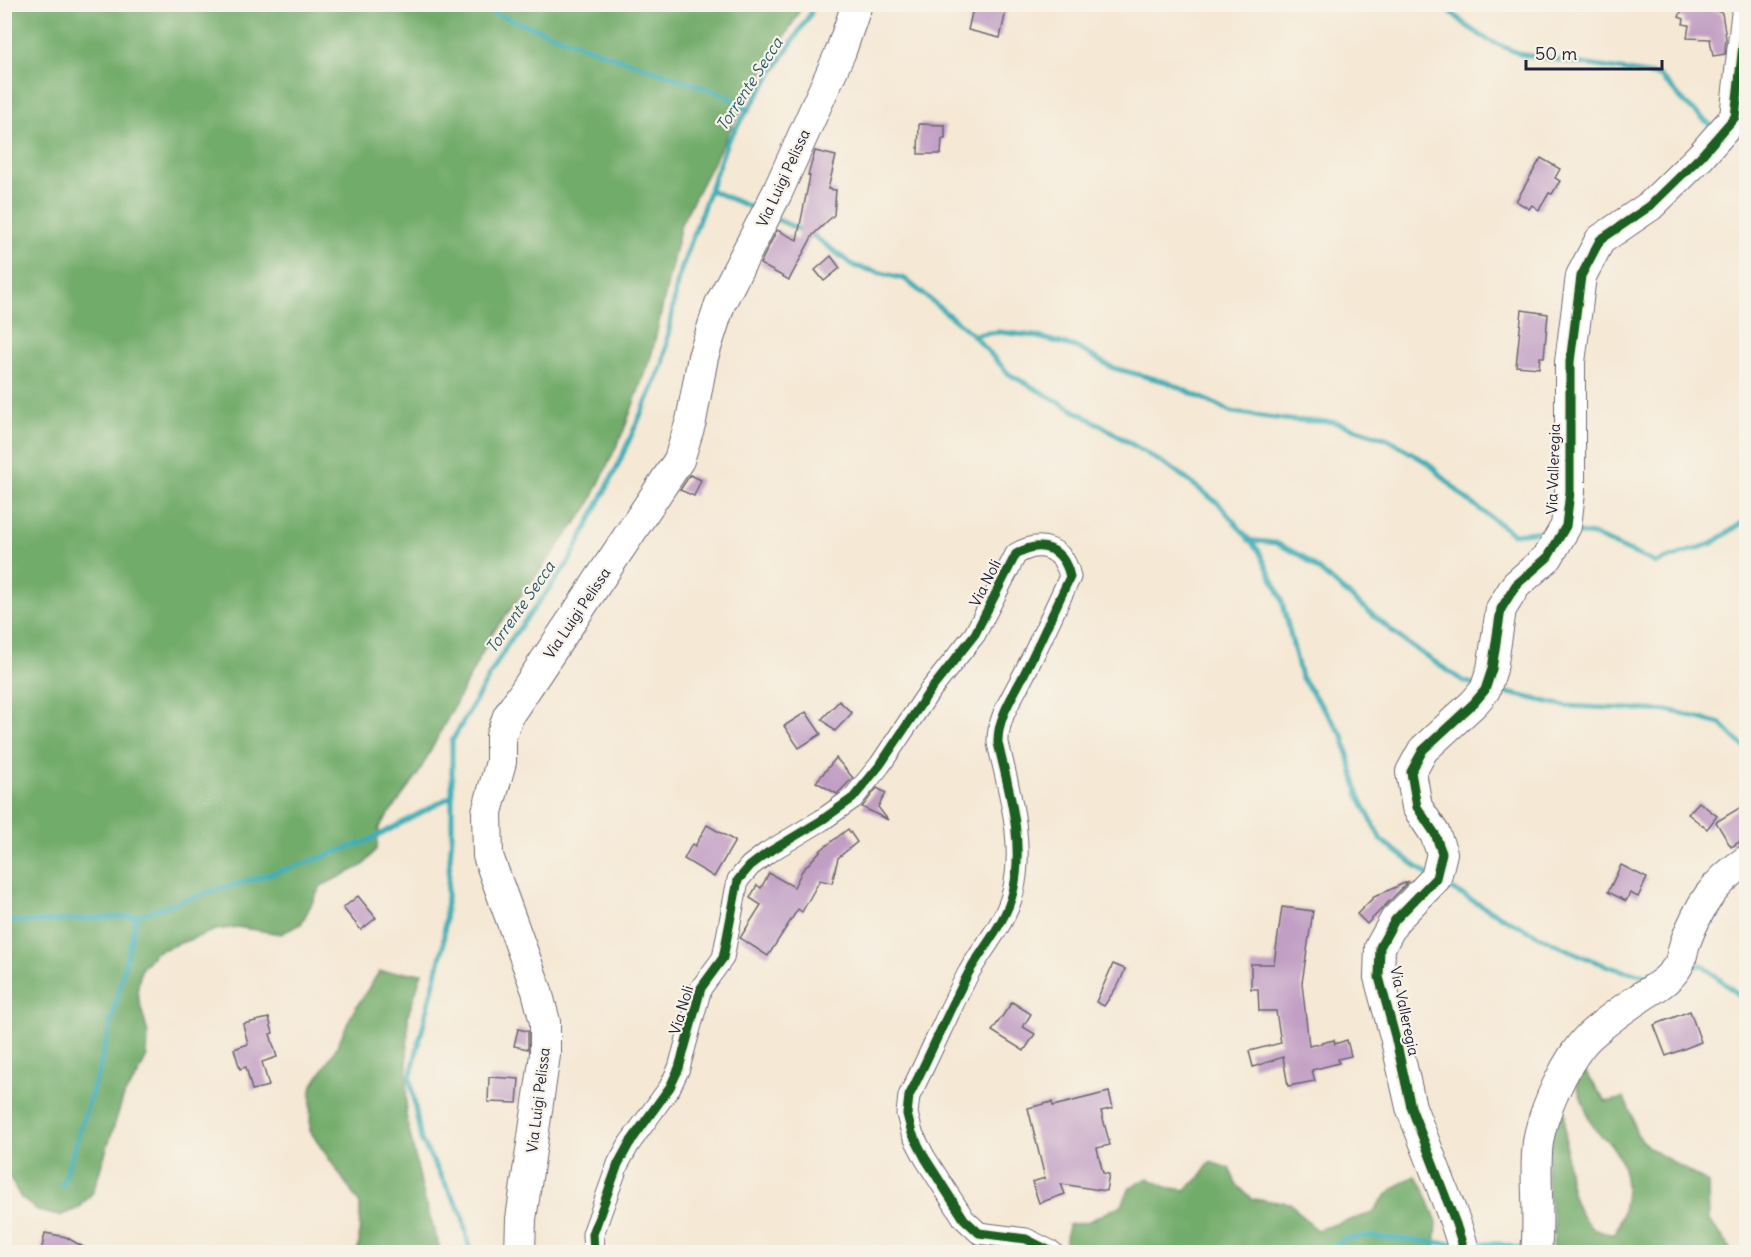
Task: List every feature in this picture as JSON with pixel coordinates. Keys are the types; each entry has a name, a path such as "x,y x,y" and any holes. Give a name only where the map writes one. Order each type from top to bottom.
{"street":[{"name":"Via Luigi Pelissa","path":"520,1252 521,1219 544,1055 545,1022 537,991 488,856 487,812 501,762 501,736 508,716 679,460 691,421 703,357 720,304 777,193 841,51 857,4"},
{"name":"Via Valleregia","path":"1461,1252 1462,1243 1456,1224 1411,1107 1379,978 1380,947 1395,920 1436,878 1442,853 1435,834 1417,807 1411,772 1423,750 1485,690 1492,669 1502,609 1516,585 1548,557 1566,526 1570,492 1570,362 1581,276 1600,240 1650,206 1701,156 1735,117 1746,17"},
{"name":"Via Noli","path":"594,1252 593,1234 618,1164 629,1144 670,1087 679,1068 701,988 723,958 738,880 750,866 767,853 854,798 880,765 929,692 975,634 1016,554 1035,546 1055,551 1068,566 1070,576 997,730 1016,824 1018,849 1013,892 1001,921 969,972 909,1096 907,1114 912,1133 925,1158 964,1219 979,1233 1026,1239 1052,1252"},
{"path":"1536,1252 1539,1225 1538,1136 1566,1068 1576,1051 1591,1034 1623,1009 1663,983 1679,964 1705,898 1719,882 1746,861"}],"green space":[{"path":"5,4 800,5 798,14 733,124 681,224 652,353 624,430 588,507 494,631 417,776 379,827 377,848 364,865 321,886 301,924 281,934 237,927 216,930 156,952 141,969 137,992 148,1034 147,1056 137,1077 124,1095 93,1192 79,1208 59,1216 38,1211 21,1198 10,1178 4,1176"},
{"path":"379,972 422,973 408,1015 406,1116 425,1201 441,1252 356,1252 359,1246 360,1204 310,1131 311,1088 334,1052 353,1012"},
{"path":"1584,1070 1606,1102 1624,1098 1632,1115 1636,1133 1649,1148 1708,1183 1709,1221 1732,1252 1551,1252 1554,1224 1547,1177 1553,1115 1565,1113 1571,1187 1585,1221 1598,1231 1615,1234 1623,1212 1626,1189 1623,1167 1610,1144 1592,1124 1584,1106 1576,1082"},
{"path":"1210,1162 1229,1168 1237,1185 1252,1199 1290,1203 1316,1230 1373,1213 1391,1191 1415,1176 1422,1185 1437,1222 1435,1252 1076,1252 1065,1246 1068,1225 1087,1222 1122,1205 1130,1187 1148,1178 1166,1187 1185,1190 1200,1177"}],"building":[{"path":"974,4 983,4 1006,11 1000,38 968,30"},
{"path":"1684,4 1705,4 1704,7 1722,13 1726,38 1725,54 1713,56 1710,39 1687,38 1689,25 1683,24 1684,19 1679,17"},
{"path":"919,124 945,125 945,139 942,139 941,154 918,154"},
{"path":"815,151 836,156 828,189 836,190 834,215 813,235 789,280 760,264 777,230 797,240 810,176 808,175"},
{"path":"1541,158 1560,169 1555,178 1560,181 1552,194 1549,193 1539,210 1532,205 1529,209 1516,201"},
{"path":"831,256 840,268 824,281 815,270"},
{"path":"1522,310 1548,314 1544,357 1540,357 1539,368 1516,366"},
{"path":"690,475 701,480 694,496 680,490"},
{"path":"839,701 852,713 835,731 822,719"},
{"path":"806,712 821,734 799,748 784,726"},
{"path":"836,758 853,778 837,794 816,782"},
{"path":"877,788 886,793 878,807 888,820 862,807"},
{"path":"1699,802 1717,816 1707,829 1688,814"},
{"path":"1746,804 1746,838 1731,847 1716,822"},
{"path":"707,825 735,841 714,877 684,859 692,844 695,846"},
{"path":"848,829 857,842 838,858 832,883 820,880 802,912 798,909 768,956 740,938 761,905 750,898 757,885 761,888 769,873 794,887 802,871 822,849"},
{"path":"1621,865 1647,878 1638,897 1630,893 1626,901 1608,892"},
{"path":"1409,881 1367,924 1357,914 1374,897"},
{"path":"358,896 376,918 361,930 343,908"},
{"path":"1282,907 1313,911 1302,983 1309,1046 1334,1040 1335,1044 1347,1040 1351,1056 1338,1059 1339,1063 1312,1070 1315,1081 1288,1086 1283,1057 1253,1067 1249,1051 1281,1043 1276,1011 1259,1011 1258,989 1251,989 1251,964 1274,964"},
{"path":"1113,964 1125,969 1120,982 1104,1006 1096,1002"},
{"path":"1012,1002 1031,1014 1023,1027 1035,1034 1024,1051 992,1031"},
{"path":"1690,1011 1701,1042 1666,1056 1654,1025"},
{"path":"269,1018 273,1033 270,1034 277,1057 262,1062 269,1086 252,1090 246,1067 240,1069 234,1049 248,1044 243,1024"},
{"path":"518,1029 528,1031 528,1049 514,1046"},
{"path":"489,1077 519,1079 517,1103 488,1102"},
{"path":"1109,1092 1113,1108 1101,1111 1110,1145 1097,1148 1103,1173 1109,1174 1106,1191 1061,1184 1065,1194 1039,1203 1032,1182 1045,1178 1028,1108 1052,1102 1053,1106"},
{"path":"45,1233 66,1237 92,1252 41,1252"}],"waterway":[{"path":"469,4 723,94 748,110"},
{"name":"Torrente Secca","path":"470,1252 462,1214 421,1140 410,1078 443,947 452,834 452,741 509,642 569,562 618,465 663,365 678,278 727,142 811,13 811,4"},
{"path":"1442,4 1468,27 1488,40 1520,54 1660,76 1687,105 1713,127"},
{"path":"1734,133 1746,137"},
{"path":"710,190 757,210"},
{"path":"774,218 814,236 854,266 905,279 973,335 1009,374 1102,426 1177,472 1219,504 1259,551 1281,597 1301,677 1343,736 1359,796 1381,840 1428,875"},
{"path":"973,335 999,332 1034,336 1076,347 1113,368 1167,382 1232,412 1290,420 1334,422 1388,439 1428,463 1465,498 1513,534 1552,530"},
{"path":"1573,532 1593,535 1656,563 1713,543 1746,520"},
{"path":"1248,540 1276,543 1302,556 1404,641 1463,681 1477,685"},
{"path":"1495,690 1565,706 1672,711 1721,724 1746,749"},
{"path":"4,921 30,922 137,916 291,868 368,841 452,796"},
{"path":"1443,884 1579,955 1634,973 1653,974"},
{"path":"62,1186 99,1070 137,916"},
{"path":"1689,967 1702,965 1746,1001"},
{"path":"1331,1252 1342,1240 1366,1236 1453,1244"},
{"path":"1472,1244 1499,1244 1527,1251"}],"cycle path":[{"path":"1461,1252 1462,1243 1456,1224 1411,1107 1379,977 1380,947 1395,920 1436,878 1442,853 1435,834 1417,807 1411,772 1423,750 1485,690 1492,669 1501,609 1516,585 1548,557 1566,526 1570,492 1570,362 1581,276 1600,240 1650,206 1701,156 1735,117 1746,17"},
{"path":"594,1252 593,1234 618,1164 629,1144 670,1087 679,1068 701,988 723,958 738,880 750,866 767,853 822,820 853,798 880,765 929,692 975,634 1016,554 1034,547 1050,549 1057,553 1063,559 1070,577 1034,655 1008,703 999,733 998,743 1011,798 1016,836 1016,873 1013,892 1000,924 961,987 909,1096 907,1114 912,1133 925,1158 964,1219 979,1233 1026,1239 1052,1252"}]}
